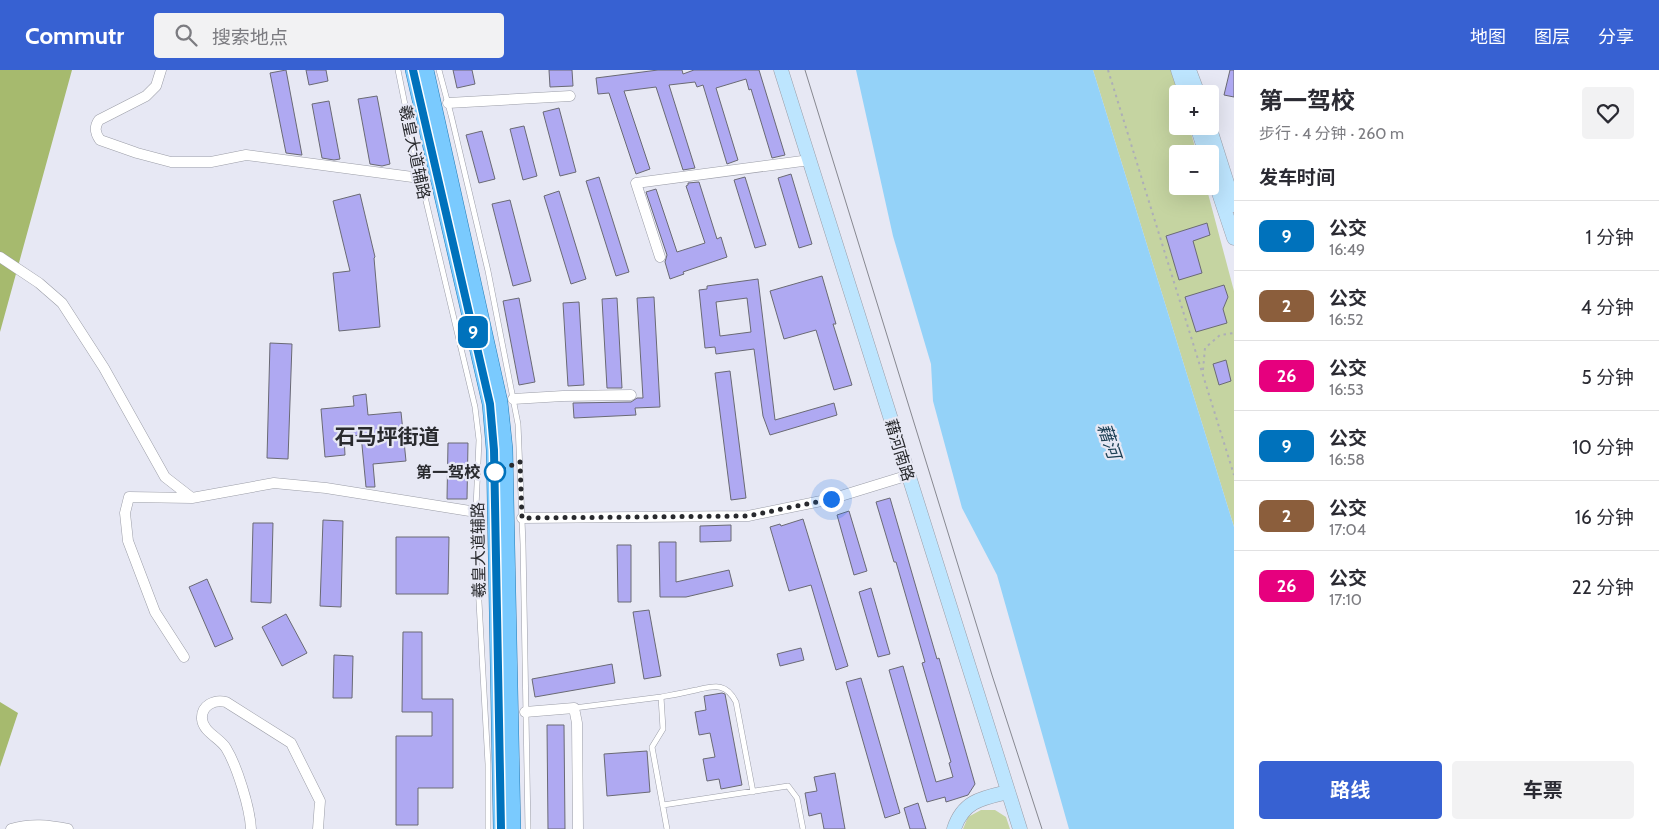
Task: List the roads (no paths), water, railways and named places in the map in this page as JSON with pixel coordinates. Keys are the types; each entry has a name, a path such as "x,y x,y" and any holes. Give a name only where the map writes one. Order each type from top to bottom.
{"main road":[{"path":"413,70 490,404 494,450 501,829"},
{"path":"426,70 501,411 505,449 513,829"},
{"name":"藉河南路","path":"782,70 1020,829"},
{"path":"1178,70 1183,85"},
{"path":"1189,70 1195,85"},
{"path":"1212,135 1234,205"},
{"path":"1219,193 1234,238"},
{"path":"954,829 959,815 977,799 1008,792"}],"street":[{"path":"160,70 156,86 146,96 99,120 95,128 100,140 136,153 171,162 212,162 246,155 420,178"},
{"path":"448,103 570,96"},
{"path":"660,257 636,183 810,160"},
{"path":"0,257 39,283 62,304 104,368 165,476 192,498"},
{"path":"513,399 563,396 632,396"},
{"path":"522,518 748,516 831,499 908,475"},
{"path":"184,657 154,612 128,541 125,513 129,497 192,498 274,483 326,488 476,512"},
{"path":"251,829 242,786 226,747 204,724 202,719 205,708 215,701 226,702 291,743 320,801 318,829"},
{"path":"525,712 574,708 578,723 578,829"},
{"path":"11,829 22,825 44,824 68,829"}],"lane":[{"name":"羲皇大道辅路","path":"398,70 420,178 475,407 479,440 476,530 488,764 488,829"},
{"path":"439,70 488,271 518,424 522,518 528,829"},
{"path":"574,708 661,698 710,686 721,687 730,693 736,702 753,792"},
{"path":"661,698 663,729 652,747 667,829"},
{"path":"663,805 788,786 797,798 803,829"}],"water":[{"name":"藉河","path":"856,70 1093,70 1234,527 1234,829 1069,829 997,575 962,508 933,401 931,364 893,236"}],"tram line":[{"path":"805,70 992,675 1042,829"}],"place":[{"name":"第一驾校","path":"495,472"}],"district":[{"name":"石马坪街道","path":"387,437"}]}
